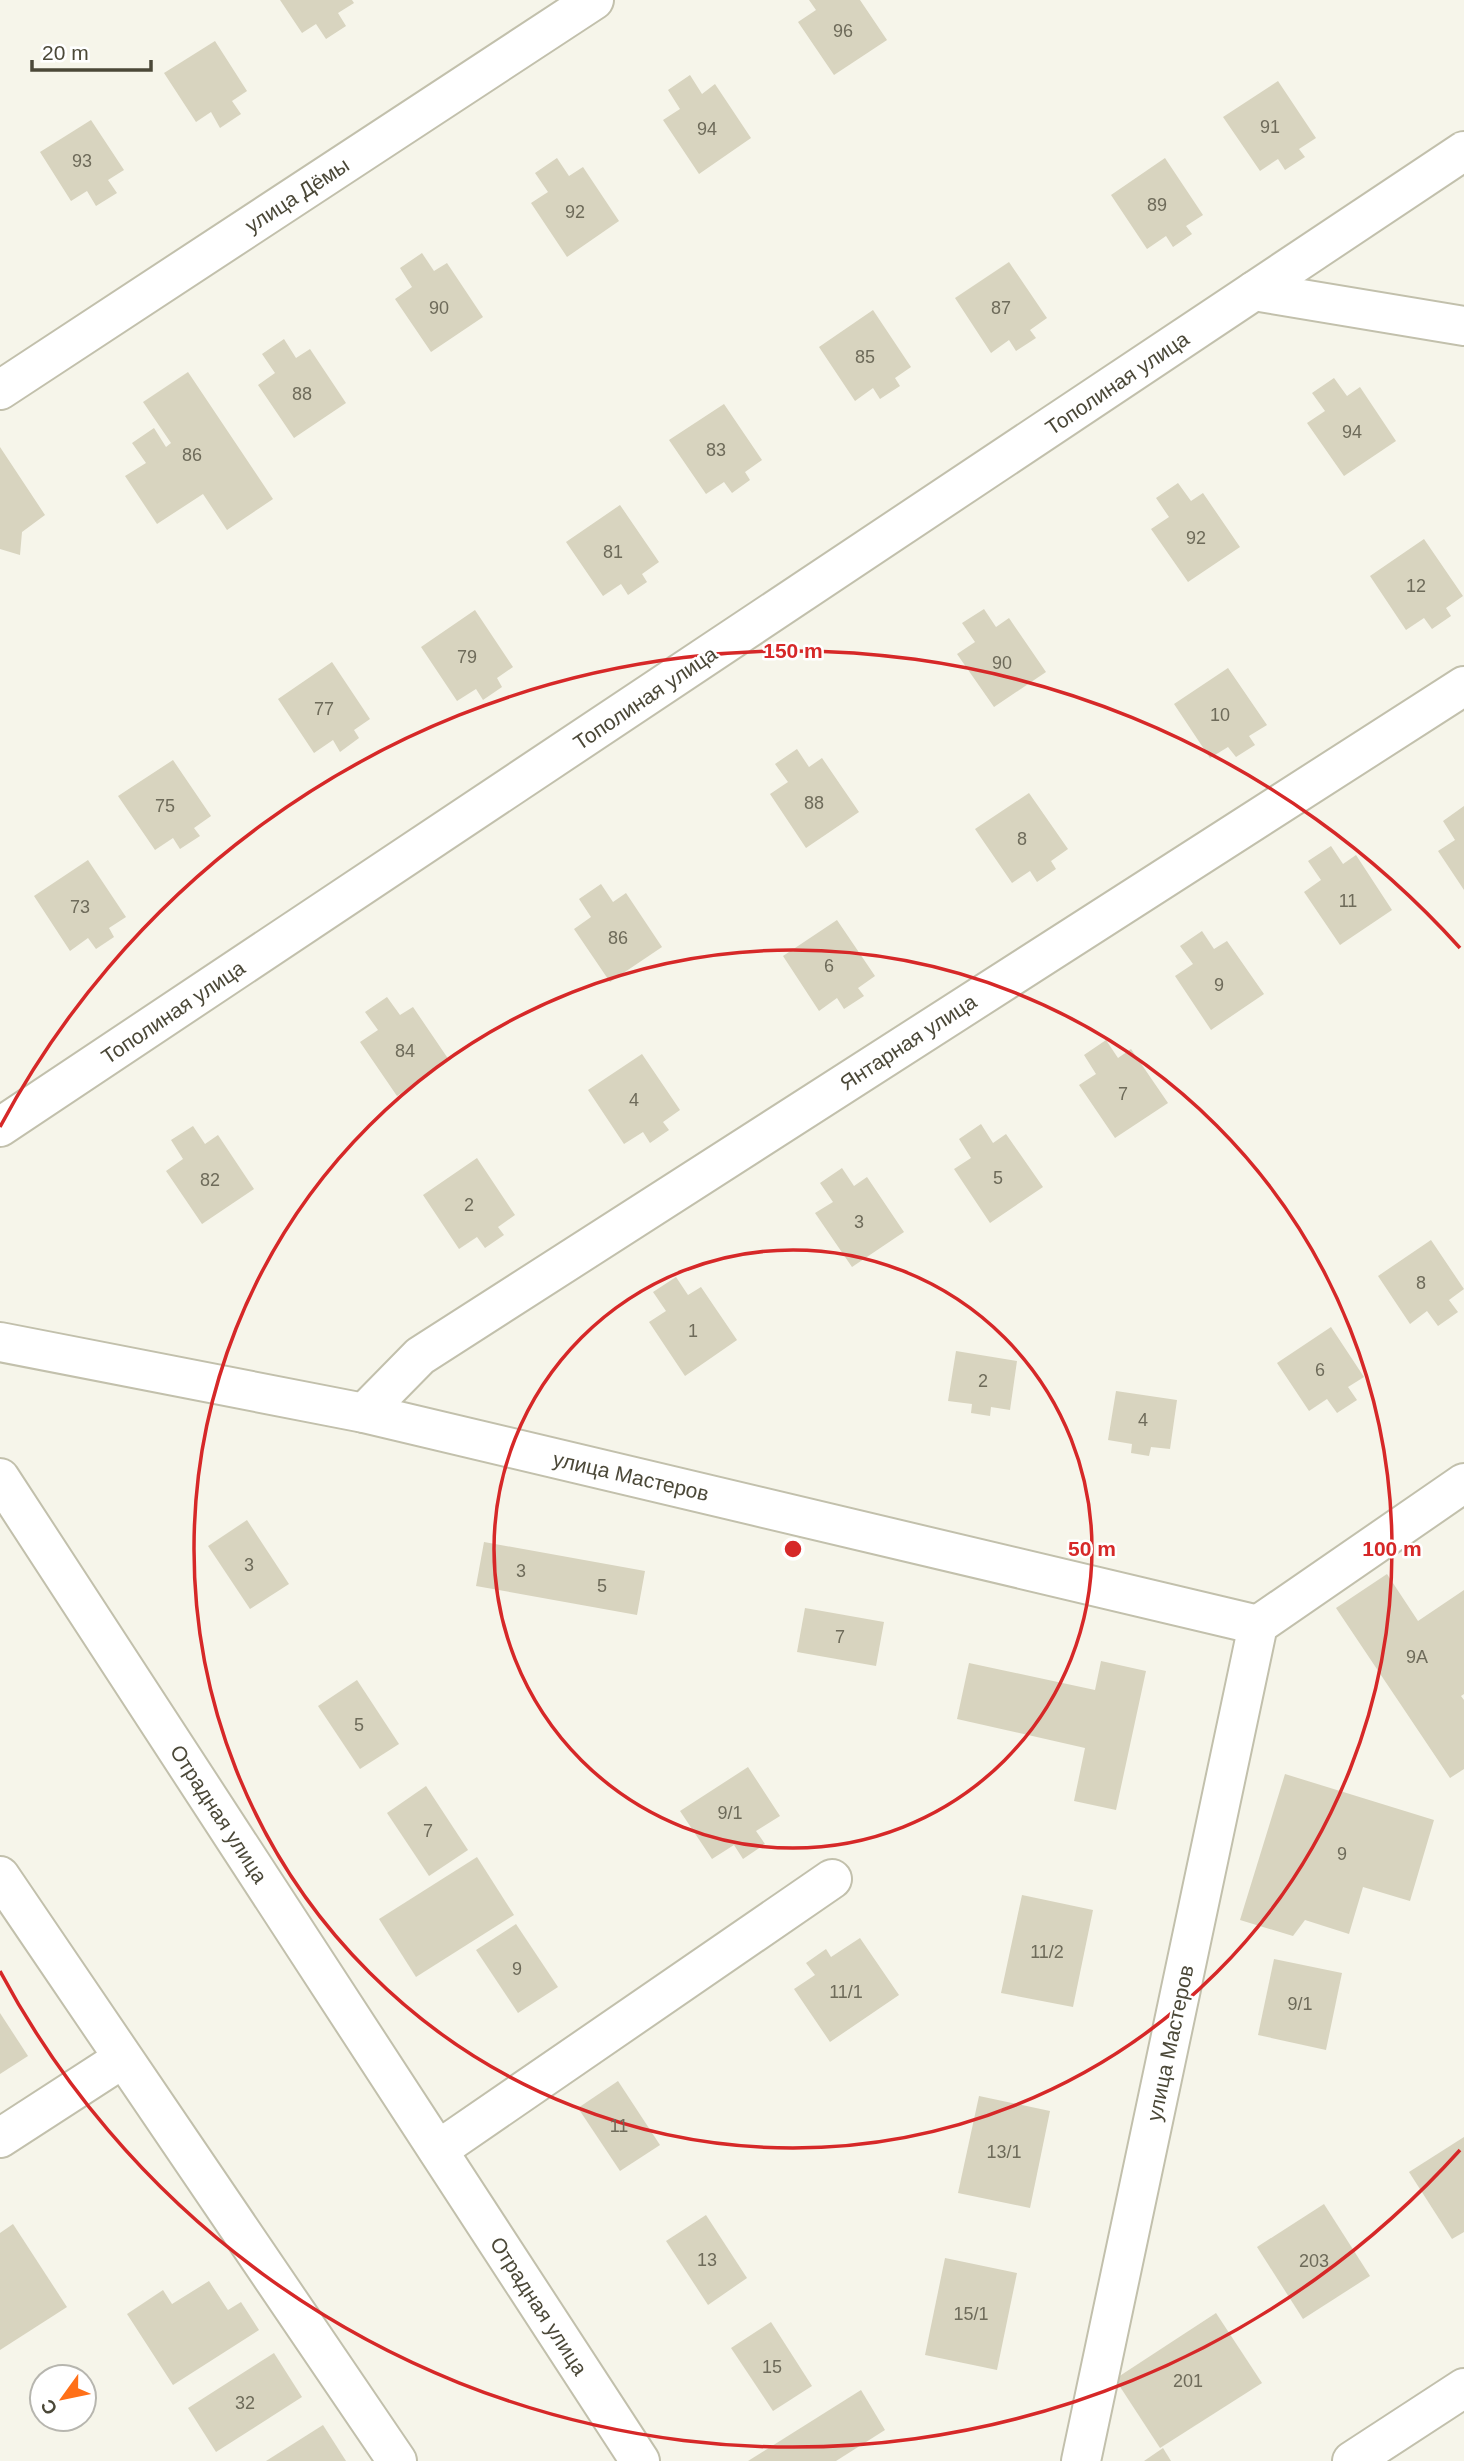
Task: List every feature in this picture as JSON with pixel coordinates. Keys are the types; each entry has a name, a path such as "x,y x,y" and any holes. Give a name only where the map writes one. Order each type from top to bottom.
{"street":[{"name":"улица Дёмы","path":"0,390 594,0"},
{"name":"Тополиная улица","path":"0,1127 1464,151"},
{"path":"1254,291 1464,326"},
{"name":"Янтарная улица","path":"364,1413 420,1356 1464,686"},
{"name":"улица Мастеров","path":"0,1342 364,1413 1258,1625 1081,2461"},
{"name":"Отрадная улица","path":"0,1478 640,2461"},
{"path":"1258,1625 1464,1483"},
{"path":"0,1876 397,2461"},
{"path":"438,2150 832,1880"},
{"path":"0,2138 122,2059"},
{"path":"1352,2461 1464,2388"}],"building":[{"path":"280,0 352,0 354,3 338,13 346,26 326,39 316,24 302,33"},
{"path":"809,0 860,0 887,40 834,75 798,22 816,10"},
{"path":"215,41 247,91 232,101 241,114 220,128 211,112 196,122 164,73"},
{"path":"690,75 702,94 715,84 751,138 699,174 663,120 680,109 668,90"},
{"path":"1278,81 1316,138 1299,149 1305,157 1285,170 1278,159 1260,171 1223,117"},
{"path":"91,120 124,170 108,180 117,193 96,206 87,191 71,201 40,152"},
{"path":"557,158 569,176 583,167 619,221 567,257 531,203 548,192 535,173"},
{"path":"1165,158 1203,215 1186,226 1192,234 1173,247 1166,236 1147,249 1111,195"},
{"path":"422,253 434,271 447,263 483,317 431,352 395,299 412,287 400,268"},
{"path":"1009,262 1047,318 1030,330 1036,338 1016,351 1009,340 991,353 955,298"},
{"path":"873,310 911,367 895,378 900,386 880,399 873,388 855,401 819,347"},
{"path":"284,339 296,358 310,349 346,403 294,438 258,385 275,373 262,354"},
{"path":"188,372 273,499 227,530 203,494 157,524 125,476 146,463 132,443 154,428 166,447 171,443 143,402"},
{"path":"1334,378 1347,396 1360,387 1396,441 1344,476 1307,423 1325,411 1312,393"},
{"path":"724,404 762,460 745,472 750,480 732,493 724,482 706,494 669,440"},
{"path":"0,447 45,515 22,532 20,555 0,549"},
{"path":"1178,483 1191,501 1203,493 1240,547 1188,582 1151,529 1169,517 1156,498"},
{"path":"620,505 659,562 642,574 647,582 628,595 621,584 603,596 566,542"},
{"path":"1424,539 1463,596 1446,608 1451,616 1432,629 1424,618 1406,630 1370,576"},
{"path":"984,609 996,627 1009,618 1046,672 994,707 957,654 975,642 962,623"},
{"path":"475,610 513,667 497,678 502,687 483,700 476,689 457,701 421,647"},
{"path":"332,662 370,719 354,730 359,738 340,752 333,740 314,753 278,699"},
{"path":"1228,668 1267,725 1249,736 1255,745 1236,757 1228,747 1210,758 1174,704"},
{"path":"797,749 809,767 822,758 859,812 806,848 770,794 788,782 775,764"},
{"path":"173,760 211,816 194,828 200,836 180,849 173,838 155,850 118,796"},
{"path":"1029,793 1068,849 1051,861 1056,869 1037,882 1030,871 1012,883 975,829"},
{"path":"1464,806 1464,890 1438,851 1455,840 1443,821"},
{"path":"1331,846 1343,864 1356,855 1392,910 1340,945 1304,892 1321,880 1308,861"},
{"path":"88,860 126,917 109,928 114,937 96,949 88,938 70,951 34,896"},
{"path":"601,884 613,902 626,893 662,947 610,982 574,929 591,917 579,899"},
{"path":"837,920 875,976 858,988 864,996 844,1009 837,998 819,1011 783,956"},
{"path":"1202,931 1214,949 1227,941 1264,994 1211,1030 1175,976 1193,964 1180,946"},
{"path":"387,997 400,1015 413,1007 449,1060 397,1096 360,1042 378,1030 365,1012"},
{"path":"1106,1040 1118,1058 1131,1049 1168,1103 1115,1138 1079,1085 1096,1074 1084,1055"},
{"path":"642,1054 680,1110 663,1122 669,1130 650,1143 643,1132 624,1144 588,1090"},
{"path":"981,1124 993,1143 1006,1134 1043,1187 990,1223 954,1169 971,1158 959,1139"},
{"path":"193,1126 205,1144 218,1135 254,1189 202,1224 166,1171 183,1159 171,1140"},
{"path":"477,1158 515,1215 498,1227 504,1235 485,1248 477,1237 459,1249 423,1195"},
{"path":"842,1168 854,1186 867,1177 904,1232 852,1267 815,1213 833,1202 820,1183"},
{"path":"1431,1240 1464,1289 1449,1300 1458,1312 1438,1326 1427,1311 1410,1324 1378,1276"},
{"path":"676,1277 688,1295 701,1287 737,1340 685,1376 649,1322 666,1311 653,1292"},
{"path":"1331,1327 1364,1377 1348,1387 1357,1400 1337,1413 1327,1399 1309,1411 1277,1363"},
{"path":"956,1351 1017,1361 1010,1410 991,1407 990,1416 971,1413 972,1404 948,1401"},
{"path":"1116,1391 1177,1400 1170,1449 1151,1447 1149,1456 1131,1453 1132,1444 1108,1440"},
{"path":"247,1520 289,1584 250,1609 208,1546"},
{"path":"484,1542 645,1571 637,1615 476,1586"},
{"path":"1387,1574 1418,1621 1464,1590 1464,1694 1461,1696 1464,1700 1464,1769 1450,1778 1336,1608"},
{"path":"805,1608 884,1622 876,1666 797,1652"},
{"path":"1101,1661 1146,1671 1116,1810 1074,1801 1085,1748 957,1719 969,1663 1095,1690"},
{"path":"357,1680 399,1744 360,1769 318,1706"},
{"path":"748,1767 780,1816 756,1831 765,1844 743,1859 734,1845 712,1859 680,1811"},
{"path":"1285,1774 1434,1820 1410,1901 1363,1887 1349,1934 1305,1920 1293,1936 1240,1920"},
{"path":"426,1786 468,1850 429,1876 387,1813"},
{"path":"477,1857 514,1915 416,1977 379,1919"},
{"path":"1022,1895 1093,1910 1073,2007 1001,1993"},
{"path":"516,1924 558,1987 518,2013 476,1950"},
{"path":"860,1938 899,1995 830,2042 794,1989 815,1975 806,1963 826,1949 831,1957"},
{"path":"1274,1959 1342,1973 1326,2050 1258,2035"},
{"path":"0,2013 28,2056 0,2074"},
{"path":"618,2081 660,2145 620,2171 578,2108"},
{"path":"979,2096 1050,2111 1030,2208 958,2193"},
{"path":"1464,2137 1464,2232 1452,2239 1409,2172"},
{"path":"1324,2204 1370,2276 1303,2319 1257,2247"},
{"path":"706,2215 747,2278 708,2305 666,2241"},
{"path":"13,2224 67,2307 0,2350 0,2233"},
{"path":"945,2258 1017,2273 997,2370 925,2355"},
{"path":"209,2281 228,2310 241,2302 259,2330 173,2385 127,2314 163,2290 172,2304"},
{"path":"1216,2313 1262,2383 1160,2448 1115,2379"},
{"path":"771,2322 812,2386 773,2411 731,2348"},
{"path":"274,2353 302,2397 216,2452 188,2408"},
{"path":"861,2390 885,2430 836,2461 748,2461"},
{"path":"323,2425 346,2461 266,2461"},
{"path":"1163,2448 1171,2461 1144,2461"}]}
